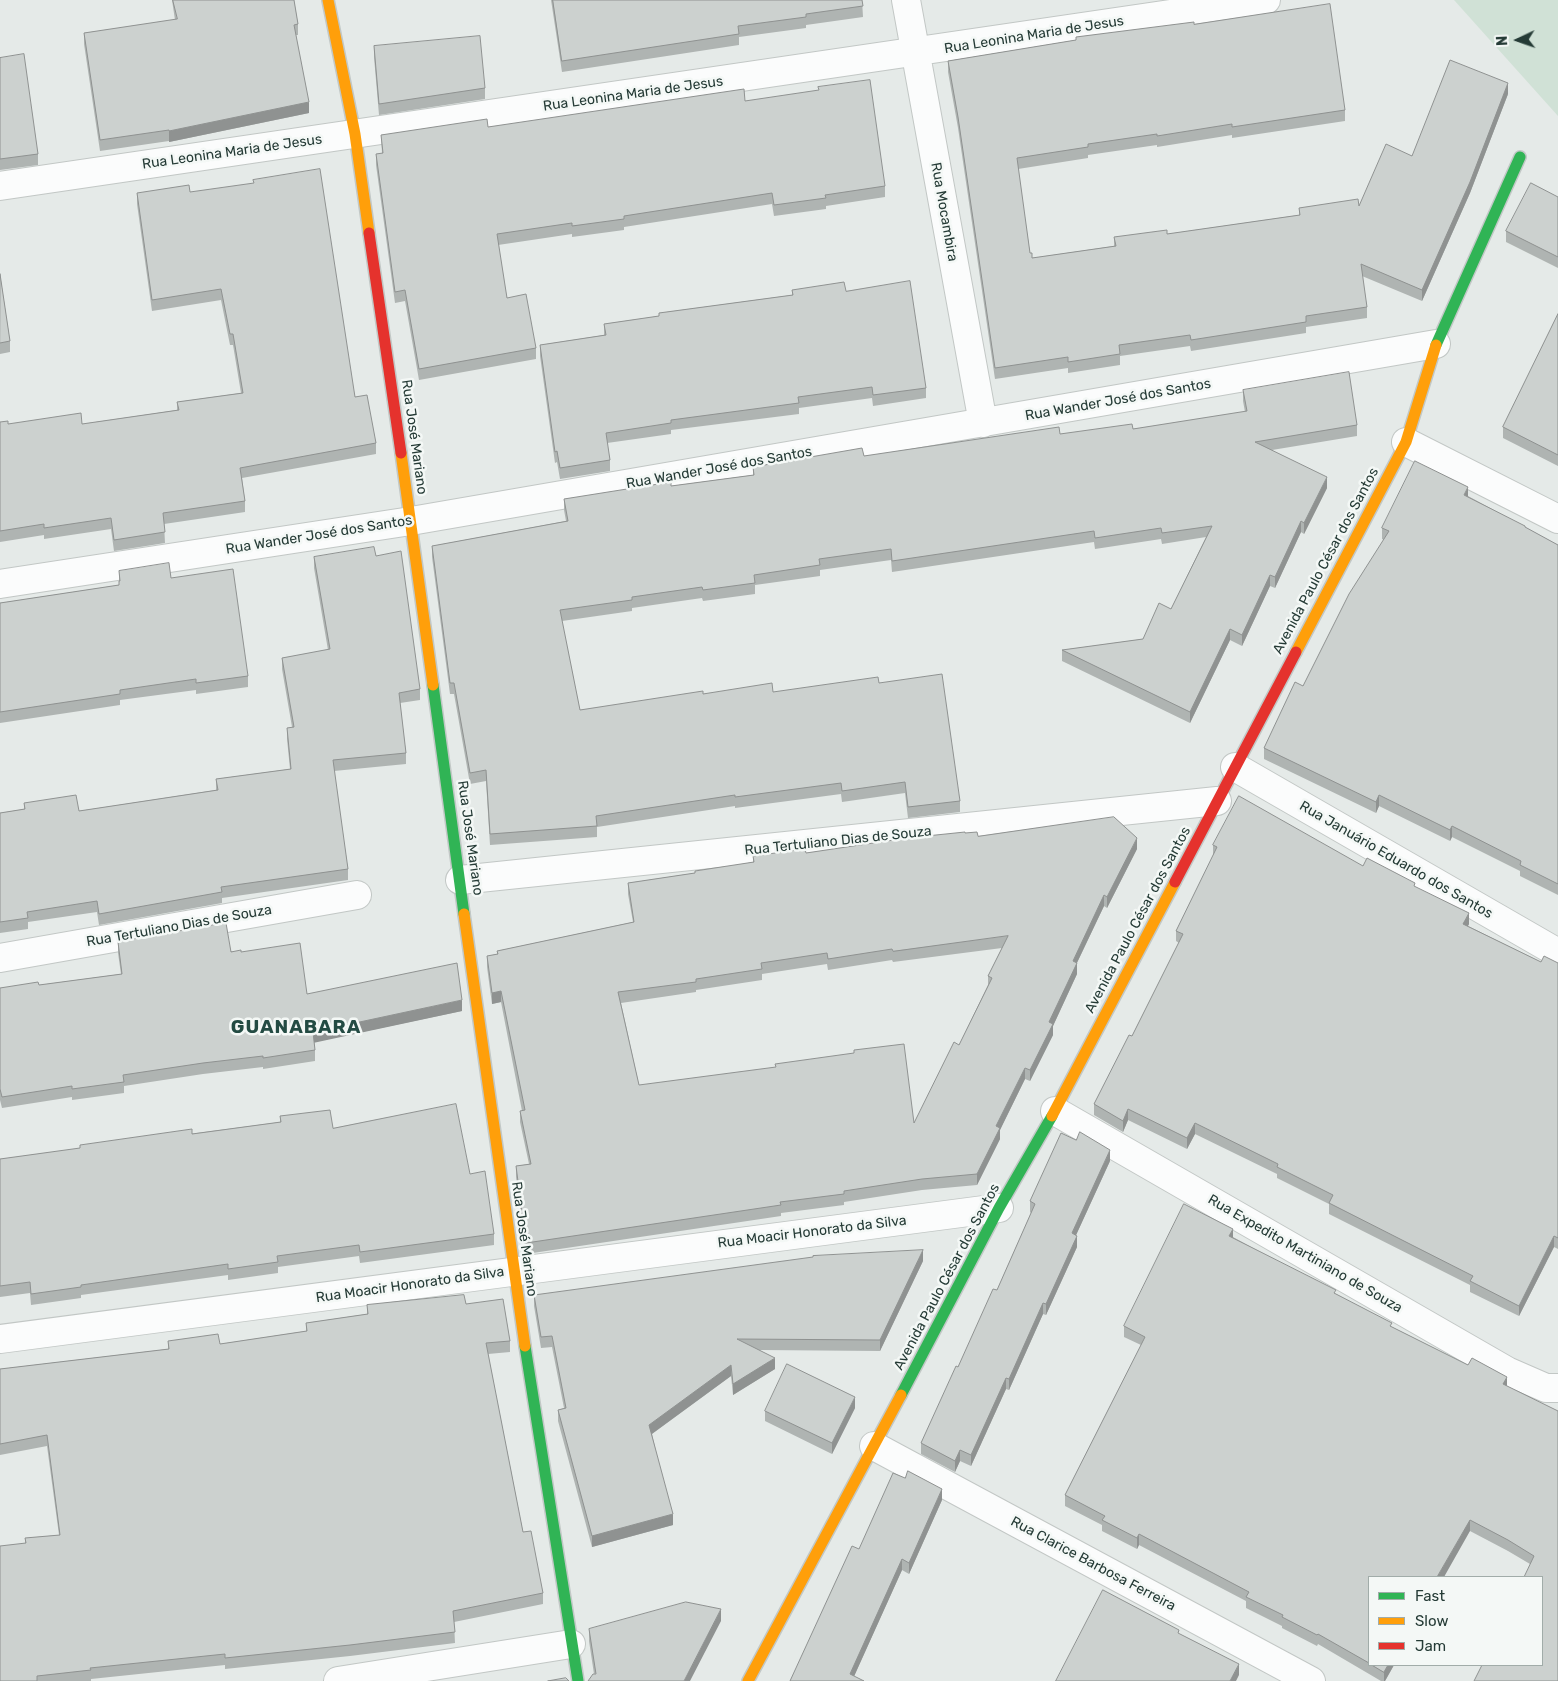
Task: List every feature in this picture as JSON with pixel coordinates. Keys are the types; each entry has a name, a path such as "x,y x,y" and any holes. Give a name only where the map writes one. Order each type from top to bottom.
{"street":[{"name":"Rua José Mariano","path":"328,0 355,134 412,521 513,1272 570,1644 578,1681"},
{"name":"Rua Mocambira","path":"906,0 983,423"},
{"name":"Rua Leonina Maria de Jesus","path":"0,186 1266,0"},
{"name":"Avenida Paulo César dos Santos","path":"748,1681 999,1208 1055,1111 1406,442 1436,344 1520,157"},
{"name":"Rua Wander José dos Santos","path":"0,584 412,521 1436,344"},
{"path":"1406,442 1558,519"},
{"name":"Rua Januário Eduardo dos Santos","path":"1235,767 1558,953"},
{"name":"Rua Tertuliano Dias de Souza","path":"460,880 1217,802"},
{"name":"Rua Tertuliano Dias de Souza","path":"0,958 358,895"},
{"name":"Rua Expedito Martiniano de Souza","path":"1055,1111 1507,1370 1546,1388 1558,1388"},
{"name":"Rua Moacir Honorato da Silva","path":"0,1340 999,1208"},
{"name":"Rua Clarice Barbosa Ferreira","path":"874,1446 1311,1681"},
{"path":"338,1681 570,1644"}],"green space":[{"path":"1454,0 1558,0 1558,116"}],"building":[{"path":"173,0 294,0 298,24 294,25 309,102 169,131 100,140 84,33 177,19"},
{"path":"553,0 862,0 863,6 806,14 806,17 738,26 739,34 562,61"},
{"path":"1330,4 1345,110 1232,127 1232,124 1157,136 1157,134 1088,144 1088,147 1017,158 1030,253 1032,253 1032,258 1116,246 1114,237 1167,230 1167,234 1300,215 1299,208 1358,199 1359,206 1386,144 1412,156 1450,60 1508,83 1470,182 1422,290 1361,264 1367,307 1306,316 1306,322 1191,340 1190,335 1119,345 1120,354 1068,362 1068,357 995,368 948,61 1076,40 1076,37 1194,22 1194,24"},
{"path":"480,36 485,88 379,104 374,46"},
{"path":"24,54 38,154 0,159 0,58"},
{"path":"870,80 885,186 825,195 826,198 774,205 772,193 624,216 624,219 572,226 572,223 497,234 507,298 526,294 536,348 419,369 405,290 395,292 376,154 383,153 381,135 487,119 488,127 744,89 745,101 819,90 818,87"},
{"path":"320,169 355,397 367,395 376,443 240,468 245,501 163,513 165,532 114,540 111,518 44,528 44,524 0,531 0,422 8,421 8,424 81,413 82,424 179,410 177,402 243,393 233,334 230,334 221,289 152,300 137,193 189,185 190,192 254,183 253,180"},
{"path":"1531,183 1558,197 1558,257 1506,231"},
{"path":"0,274 10,341 0,343"},
{"path":"910,281 926,388 873,395 872,387 798,397 799,403 671,420 671,423 606,433 610,460 560,468 557,451 555,452 540,345 606,335 604,324 659,316 659,313 793,295 792,290 844,282 846,291"},
{"path":"1558,314 1558,455 1503,427"},
{"path":"1349,372 1357,425 1255,442 1327,477 1304,523 1301,521 1275,577 1270,575 1242,635 1230,629 1190,712 1062,650 1143,639 1159,603 1171,609 1212,526 1162,533 1161,528 1095,538 1094,531 892,561 891,549 819,559 820,565 754,575 755,583 703,590 702,587 632,597 632,600 560,610 580,710 703,691 703,694 772,683 773,692 878,677 879,683 942,674 960,801 908,807 905,782 842,791 841,783 735,797 735,795 596,816 597,826 490,834 486,770 470,773 454,683 450,683 432,546 568,521 564,499 671,482 671,486 754,475 753,467 862,448 864,456 1059,427 1060,434 1132,424 1133,429 1247,411 1243,390"},
{"path":"1415,461 1468,487 1464,495 1558,545 1558,884 1520,865 1521,861 1452,826 1450,830 1379,795 1376,802 1264,748 1295,682 1303,686 1349,594 1389,531 1382,528"},
{"path":"374,547 376,556 401,551 420,689 399,693 406,753 333,760 348,869 221,887 222,892 99,914 97,901 27,912 28,918 0,922 0,813 25,809 24,803 76,795 79,811 218,790 216,779 291,769 287,728 294,727 282,658 330,649 314,557"},
{"path":"169,563 171,578 233,569 248,676 196,683 196,679 120,690 120,694 0,712 0,603 119,585 119,571"},
{"path":"1239,796 1363,866 1367,858 1415,883 1414,886 1469,913 1463,924 1541,962 1544,956 1558,963 1558,1238 1554,1236 1519,1306 1470,1281 1473,1276 1329,1203 1333,1195 1277,1167 1278,1164 1195,1123 1187,1138 1128,1109 1123,1121 1094,1104 1129,1035 1132,1036 1183,934 1176,931 1217,847 1213,845"},
{"path":"1114,817 1137,838 1107,897 1104,895 1073,961 1077,963 1049,1022 1053,1024 1030,1070 1025,1068 996,1126 1000,1128 977,1174 922,1179 844,1191 844,1194 780,1202 781,1205 526,1243 516,1166 531,1164 520,1111 525,1110 501,991 492,993 487,956 498,954 497,951 634,922 628,883 754,862 753,856 805,849 806,853 907,838 965,832 977,832 978,836","holes":["1008,936 988,976 992,978 959,1045 954,1042 914,1123 904,1044 854,1050 854,1053 775,1064 776,1067 639,1085 618,992 696,982 696,979 762,969 761,963 827,953 828,959 892,949 893,951"]},
{"path":"226,923 231,952 300,943 307,994 457,963 462,1000 313,1032 315,1050 263,1058 263,1056 203,1063 123,1075 124,1082 72,1089 72,1086 2,1097 0,1089 0,988 38,982 39,985 122,974 118,942"},
{"path":"456,1104 470,1174 485,1171 494,1234 360,1252 359,1245 277,1256 278,1262 228,1269 228,1264 31,1294 30,1282 0,1286 0,1159 192,1129 192,1134 281,1122 280,1116 330,1110 333,1128"},
{"path":"1080,1132 1110,1150 1072,1233 1077,1236 1046,1304 1043,1303 1009,1379 1006,1378 971,1455 960,1450 955,1461 921,1443 993,1289 997,1290 1035,1204 1030,1201 1061,1133 1076,1140"},
{"path":"1184,1204 1233,1229 1229,1236 1336,1290 1334,1293 1392,1323 1390,1326 1468,1365 1472,1358 1507,1377 1503,1384 1558,1411 1558,1681 1474,1681 1482,1666 1543,1666 1543,1576 1524,1576 1534,1556 1470,1520 1438,1576 1368,1576 1368,1662 1318,1634 1282,1617 1283,1615 1246,1597 1249,1592 1139,1534 1137,1538 1102,1520 1105,1516 1065,1495 1145,1337 1124,1326"},
{"path":"923,1250 880,1340 737,1339 775,1358 733,1384 731,1365 649,1425 673,1514 592,1536 558,1410 566,1408 552,1336 541,1337 534,1295 813,1256"},
{"path":"464,1295 466,1304 503,1299 510,1341 486,1343 523,1532 531,1531 543,1593 453,1611 455,1632 225,1658 225,1654 90,1668 91,1670 37,1676 37,1681 0,1681 0,1546 26,1543 25,1538 60,1535 47,1435 0,1444 0,1369 169,1349 168,1341 218,1334 220,1344 307,1331 306,1323 368,1314 367,1305"},
{"path":"787,1364 855,1397 832,1443 765,1411"},
{"path":"908,1471 942,1489 909,1563 902,1559 850,1674 864,1681 790,1681 852,1546 859,1549 893,1473 905,1478"},
{"path":"1103,1590 1179,1630 1178,1633 1239,1664 1230,1681 1056,1681"},
{"path":"686,1602 721,1609 684,1681 588,1681 593,1674 596,1674 589,1629"},
{"path":"1374,1666 1387,1666 1384,1672"},
{"path":"566,1678 569,1681 548,1681"}],"traffic: fast":[{"path":"1436,345 1520,157"},
{"path":"433,685 464,914"},
{"path":"901,1395 999,1208 1052,1116"},
{"path":"525,1346 578,1681"}],"traffic: slow":[{"path":"328,0 355,134 369,233"},
{"path":"1296,652 1406,442 1436,345"},
{"path":"401,453 433,685"},
{"path":"1052,1116 1175,882"},
{"path":"464,914 525,1346"},
{"path":"748,1681 901,1395"}],"traffic: jam":[{"path":"369,233 401,453"},
{"path":"1175,882 1296,652"}],"district":[{"name":"GUANABARA","path":"296,1028"}]}
